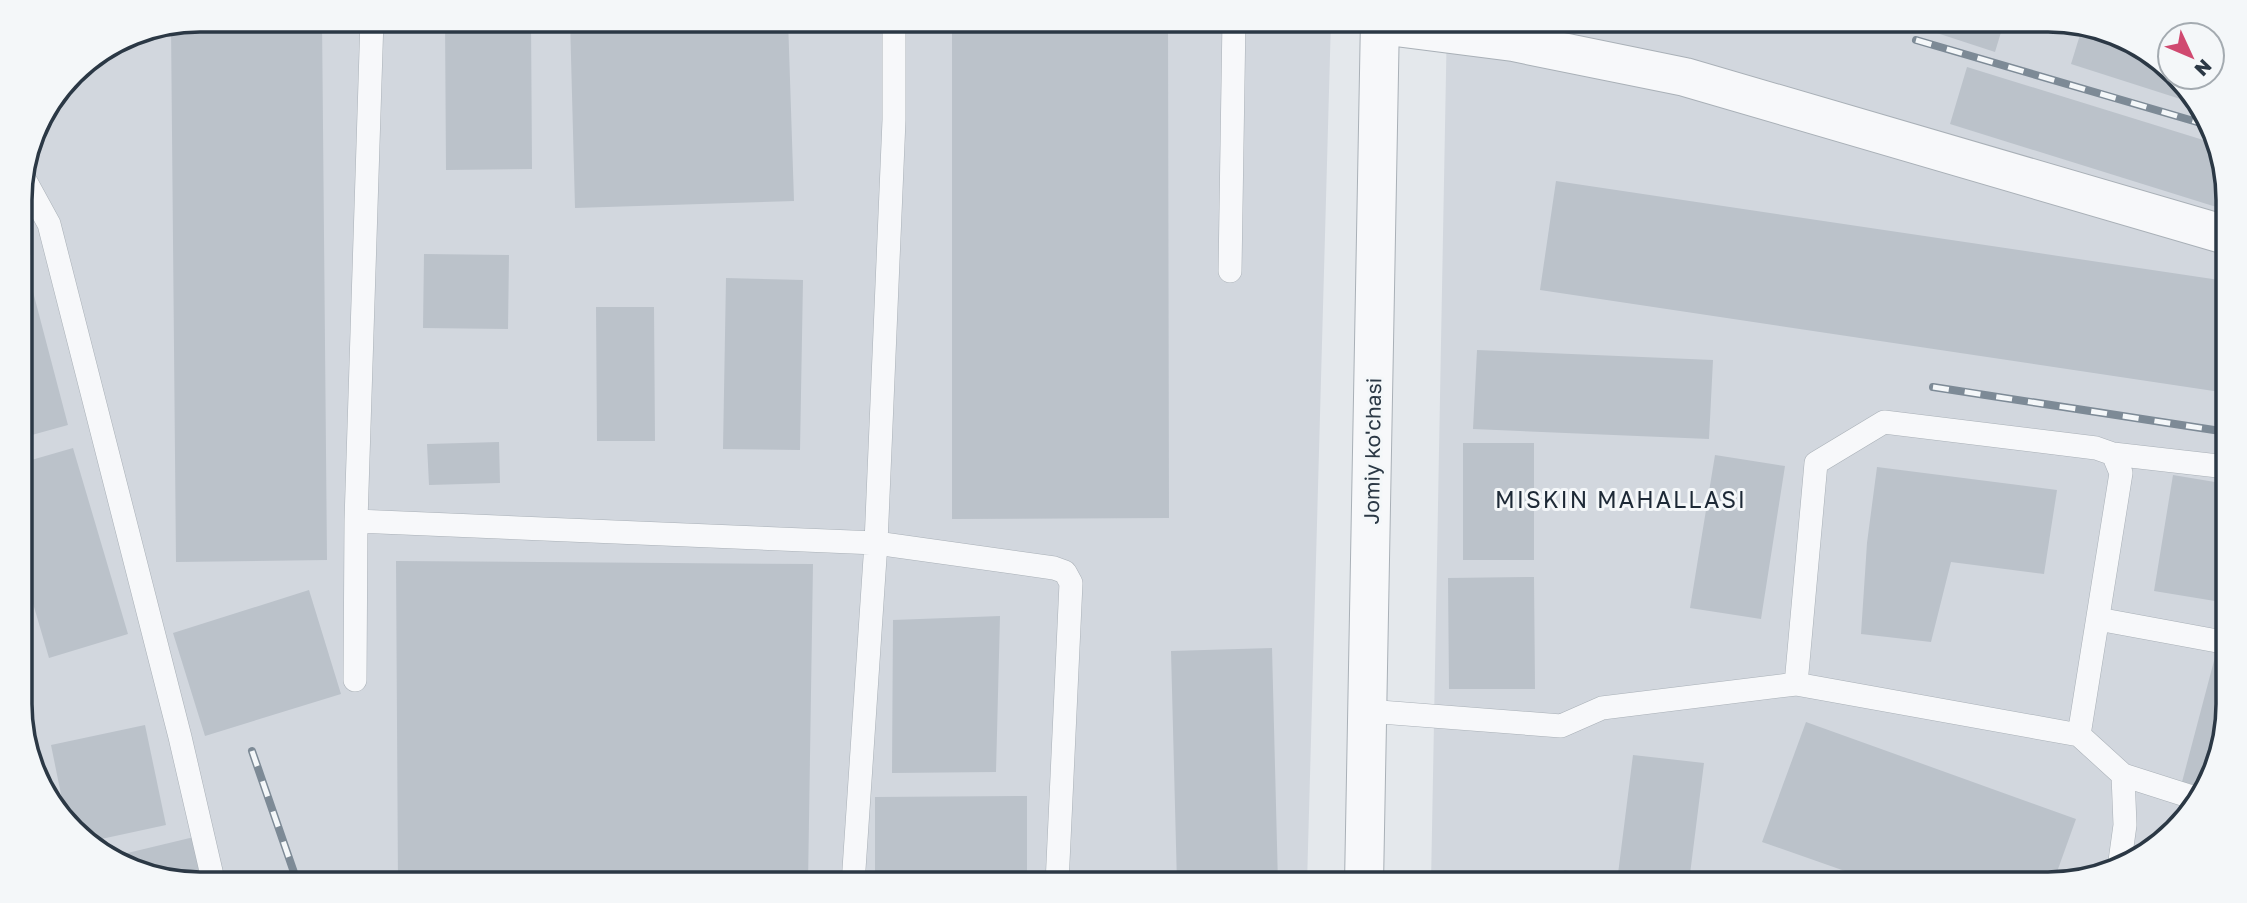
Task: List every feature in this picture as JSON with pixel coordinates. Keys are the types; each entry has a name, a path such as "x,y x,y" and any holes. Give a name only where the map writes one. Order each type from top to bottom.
{"street":[{"name":"Jomiy ko'chasi","path":"1364,871 1380,32"},
{"path":"1446,32 1513,42 1685,77 2216,231"}],"lane":[{"path":"355,680 356,520 372,32"},
{"path":"854,872 876,544 894,120 894,32"},
{"path":"1230,271 1234,32"},
{"path":"32,193 48,224 180,737 211,872"},
{"path":"1796,684 1816,463 1884,422 2216,466"},
{"path":"2080,735 2121,473 2113,454"},
{"path":"356,520 876,544 1054,568 1065,572 1071,583 1058,872"},
{"path":"2098,619 2216,641"},
{"path":"1367,711 1561,726 1602,708 1796,684 2080,735 2123,775 2188,796"},
{"path":"2121,855 2125,825 2123,775"}],"shaded area":[{"path":"200,32 1331,32 1307,871 200,872 145,863 125,854 89,830 60,797 40,758 32,704 32,189 37,156 54,115 66,97 89,73 115,54 156,37"},
{"path":"1447,32 2058,32 2102,40 2132,54 2156,72 2156,91 2175,91 2181,97 2203,135 2210,156 2216,200 2214,725 2207,758 2198,778 2181,806 2150,837 2102,863 2058,871 1431,871"}],"building":[{"path":"322,32 327,560 176,562 171,34"},
{"path":"445,32 531,32 532,169 446,170"},
{"path":"570,32 788,32 794,201 575,208"},
{"path":"952,32 1168,32 1169,518 952,519"},
{"path":"1934,32 2001,32 1995,52"},
{"path":"2080,35 2102,40 2132,54 2156,72 2156,91 2175,91 2183,100 2071,64"},
{"path":"1967,67 2205,140 2214,178 2216,207 1950,124"},
{"path":"1556,181 2216,280 2216,391 1540,290"},
{"path":"424,254 509,255 508,329 423,328"},
{"path":"726,278 803,280 800,450 723,449"},
{"path":"32,288 68,425 32,435"},
{"path":"596,307 654,307 655,441 597,441"},
{"path":"1477,350 1713,360 1709,439 1473,429"},
{"path":"499,442 500,483 429,485 427,444"},
{"path":"1463,443 1534,443 1534,560 1463,560"},
{"path":"73,448 128,634 49,658 32,600 32,460"},
{"path":"1715,455 1785,466 1761,619 1690,608"},
{"path":"1877,467 2057,490 2044,574 1951,562 1931,642 1861,634 1867,543"},
{"path":"2173,475 2216,482 2216,601 2154,591"},
{"path":"396,561 813,564 808,872 398,872"},
{"path":"1534,577 1535,689 1449,689 1448,578"},
{"path":"309,590 341,694 205,736 173,633"},
{"path":"1000,616 996,772 892,773 893,620"},
{"path":"1272,648 1278,871 1177,871 1171,651"},
{"path":"2216,657 2216,704 2210,747 2194,785 2182,782"},
{"path":"1806,722 2076,819 2057,871 1845,871 1762,842"},
{"path":"145,725 166,825 101,839 73,814 62,800 51,745"},
{"path":"1633,755 1704,763 1690,871 1618,871"},
{"path":"1027,796 1027,872 875,872 875,797"},
{"path":"194,837 202,872 145,863 125,854"}],"railway":[{"path":"1916,40 2196,122"},
{"path":"1933,387 2216,430"},
{"path":"252,751 294,872"}],"district":[{"name":"MISKIN MAHALLASI","path":"1621,499"}]}
